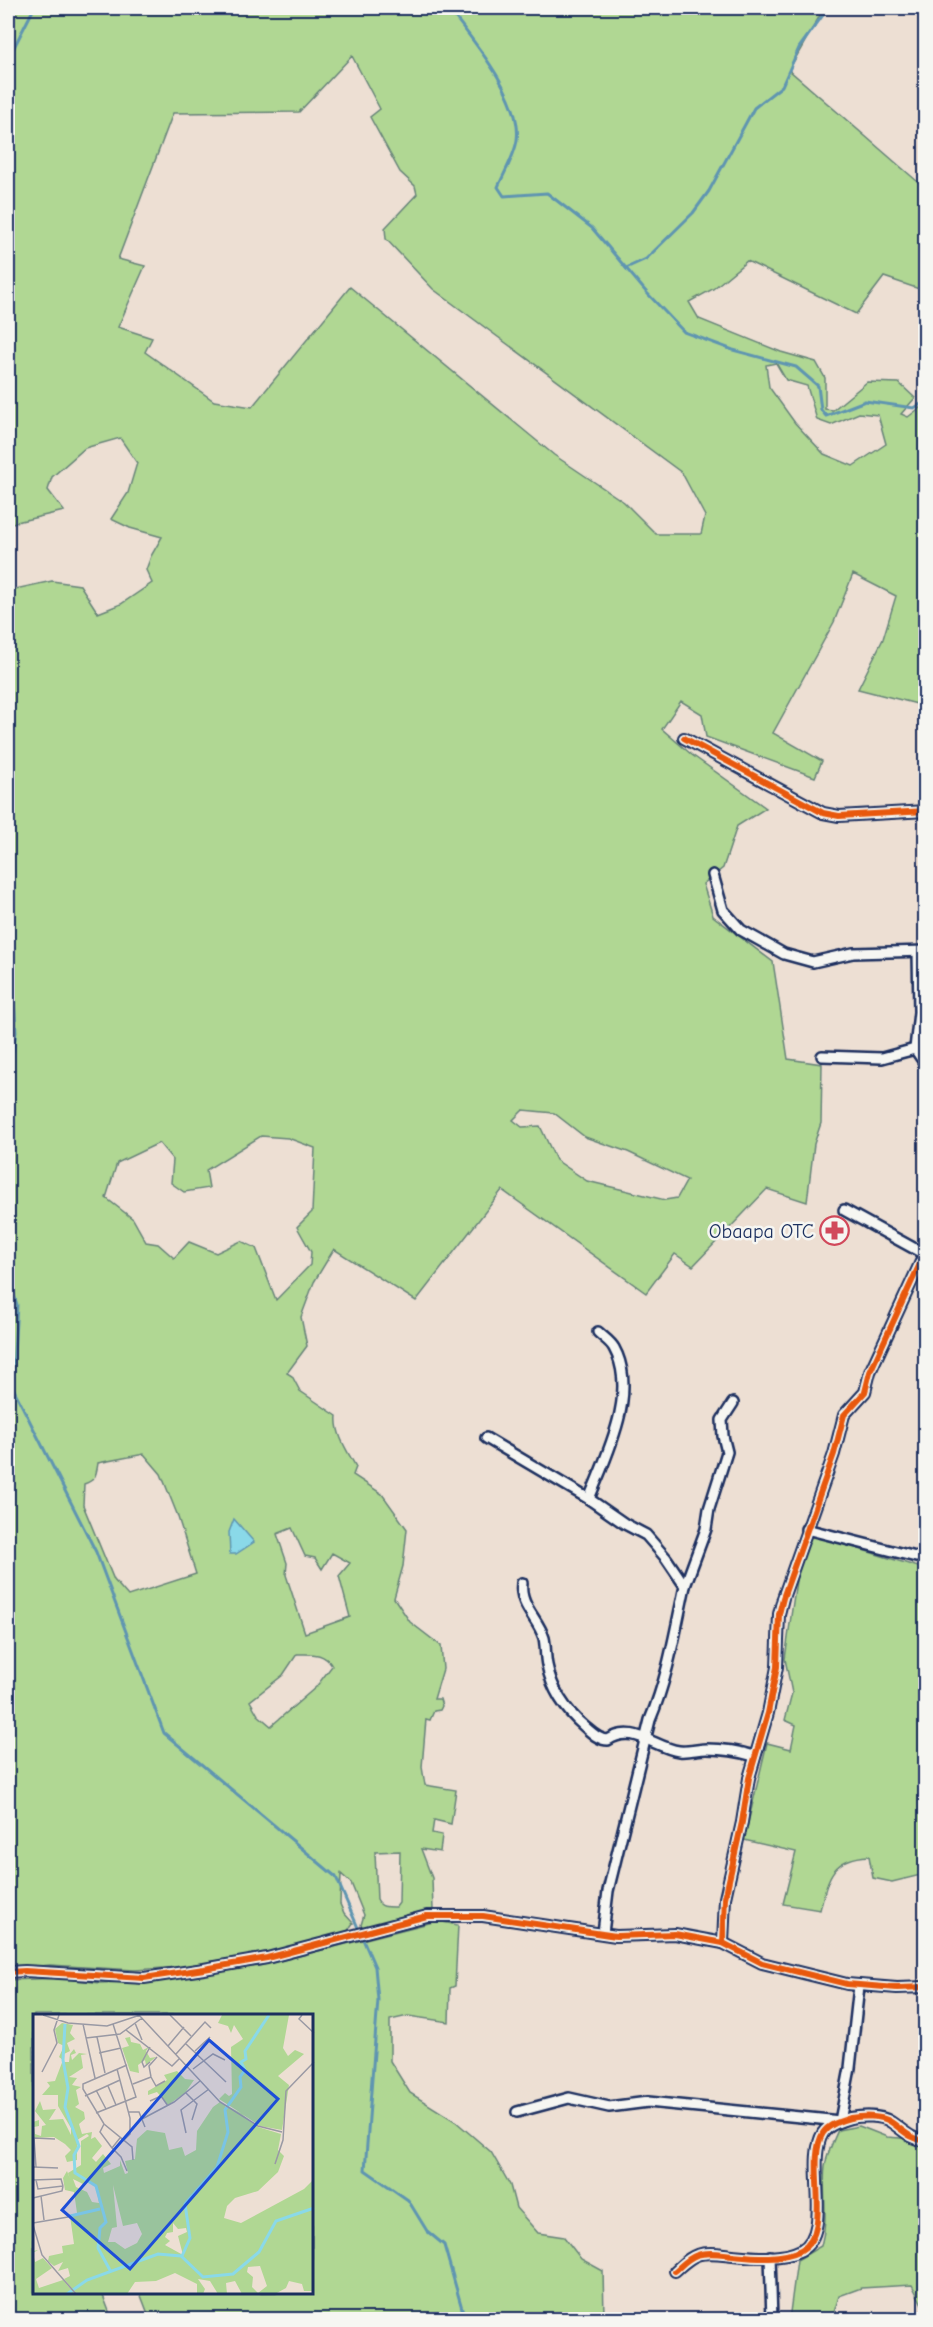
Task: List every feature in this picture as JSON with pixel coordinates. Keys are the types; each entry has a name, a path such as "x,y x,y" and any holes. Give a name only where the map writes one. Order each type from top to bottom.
{"street":[{"path":"684,738 823,813 839,816 926,811"},
{"path":"713,875 723,910 741,930 784,954 813,962 853,953 922,951 915,1049 926,1065"},
{"path":"822,1056 882,1058 915,1049"},
{"path":"723,1942 725,1898 754,1755 768,1713 777,1667 779,1614 783,1598 834,1454 844,1415 865,1392 870,1372 925,1255 844,1210"},
{"path":"589,1498 615,1432 623,1396 622,1366 613,1346 598,1332"},
{"path":"603,1933 608,1891 646,1738 668,1666 685,1586 706,1529 709,1509 727,1452 722,1420 733,1403"},
{"path":"486,1438 589,1498 625,1524 646,1535 666,1558 685,1586"},
{"path":"806,1529 916,1557 926,1555"},
{"path":"522,1583 523,1601 544,1638 546,1665 556,1694 565,1709 602,1740 630,1734 680,1751 730,1749 754,1755"},
{"path":"8,1972 144,1978 267,1958 427,1916 450,1915 483,1916 616,1936 675,1934 723,1942 762,1963 777,1968 859,1986 926,1987"},
{"path":"840,2121 850,2068 859,1986"},
{"path":"517,2112 569,2098 609,2107 648,2102 840,2121"},
{"path":"675,2271 686,2261 699,2254 770,2256 794,2253 808,2245 812,2239 817,2210 818,2146 823,2133 840,2121 859,2117 884,2119 902,2133 926,2141"},
{"path":"770,2256 772,2319"}],"green space":[{"path":"8,8 824,8 789,70 925,188 925,291 884,277 856,314 747,261 713,289 689,302 699,319 781,352 816,362 825,378 825,409 833,410 867,382 899,383 915,398 901,414 908,417 925,404 925,706 858,689 883,639 896,596 853,574 834,622 773,733 822,761 815,777 706,737 702,714 681,701 662,729 692,755 766,808 737,826 723,868 703,884 713,916 773,962 788,1059 822,1064 821,1123 814,1144 807,1202 767,1189 693,1266 675,1254 646,1293 502,1190 416,1301 334,1249 314,1282 301,1317 307,1346 287,1373 292,1376 300,1391 337,1416 340,1436 356,1467 353,1475 382,1494 407,1529 403,1566 394,1598 410,1622 441,1646 443,1669 434,1699 440,1699 442,1706 440,1710 434,1711 430,1720 426,1719 422,1767 425,1785 456,1790 451,1824 434,1820 432,1833 442,1835 440,1852 421,1849 432,1878 433,1911 365,1928 361,1925 364,1915 351,1883 341,1874 340,1904 353,1923 347,1932 270,1952 179,1967 135,1970 50,1965 8,1969 8,583 11,590 52,581 80,585 98,613 121,604 152,583 146,570 162,537 130,528 111,519 128,493 137,463 120,438 85,448 52,477 48,490 64,511 8,524","holes":["352,56 380,109 370,117 400,172 415,186 417,194 385,228 386,239 433,289 682,473 705,516 701,534 656,534 624,502 554,455 350,287 252,407 214,401 145,352 152,338 118,327 145,266 118,259 173,113 299,112","776,363 786,380 807,386 817,420 831,425 859,413 878,415 886,444 853,466 824,454 795,423 769,387 766,365","523,1110 554,1113 585,1137 628,1152 687,1180 677,1198 665,1200 587,1181 556,1160 540,1126 522,1127 513,1120","261,1136 288,1138 315,1148 312,1212 297,1227 311,1252 310,1265 276,1300 256,1248 241,1241 216,1253 189,1242 174,1258 158,1244 146,1242 133,1219 106,1198 117,1163 159,1143 173,1160 171,1183 184,1192 209,1188 206,1170","144,1454 161,1474 177,1514 196,1574 128,1596 114,1580 83,1505 84,1484 93,1479 98,1463","292,1528 305,1556 315,1558 322,1569 332,1553 350,1563 339,1576 350,1617 305,1633 286,1575 287,1563 277,1534","297,1654 321,1656 332,1666 316,1687 271,1726 258,1715 250,1701 283,1675","400,1851 399,1903 396,1907 388,1907 383,1906 377,1900 375,1852"]},
{"path":"810,1534 925,1569 925,1874 892,1882 873,1878 869,1856 846,1861 833,1872 829,1879 820,1910 783,1904 796,1852 744,1840 767,1743 791,1749 796,1725 785,1720 792,1693 785,1659 797,1574"},
{"path":"437,1921 458,1925 455,1986 450,1988 449,2022 408,2016 390,2020 390,2061 410,2093 455,2121 491,2152 510,2185 516,2208 538,2233 564,2237 581,2259 603,2271 604,2316 606,2319 150,2319 140,2294 314,2294 314,2014 33,2014 33,2294 102,2294 112,2319 8,2319 8,1980 62,1978 100,1983 144,1981 259,1966"},
{"path":"859,2126 887,2137 925,2140 925,2310 912,2285 861,2288 839,2296 832,2319 789,2320 797,2260 821,2246 825,2225 824,2176 829,2152 838,2130"}],"water":[{"path":"234,1519 254,1542 236,1554 230,1554 229,1532"}],"waterway":[{"path":"8,59 34,8"},
{"path":"448,8 494,70 512,106 517,124 517,140 512,158 498,187 504,196 547,193 592,228 647,293 684,332 733,350 796,367 818,386 821,410 826,416 865,401 914,408 926,401"},
{"path":"626,268 646,259 693,213 709,191 754,108 782,86 799,48 828,8"},
{"path":"8,898 16,1032 8,1082"},
{"path":"8,1275 17,1305 12,1386 96,1552 164,1733 336,1877 375,1967 378,2000 365,2170 408,2200 427,2231 444,2245 463,2312 454,2320"}],"cycle path":[{"path":"684,738 823,813 839,816 926,811"},
{"path":"723,1943 725,1898 749,1778 768,1713 777,1667 779,1614 783,1598 834,1454 844,1415 865,1392 870,1372 924,1255"},
{"path":"8,1972 144,1978 267,1958 427,1916 483,1916 616,1936 675,1934 723,1943 762,1963 847,1984 897,1988 926,1987"},
{"path":"675,2271 691,2258 701,2254 777,2257 801,2250 811,2241 818,2213 818,2146 823,2133 832,2125 850,2118 877,2117 891,2122 911,2136 926,2141"}],"place":[{"name":"Obaapa OTC","path":"835,1231"}]}
